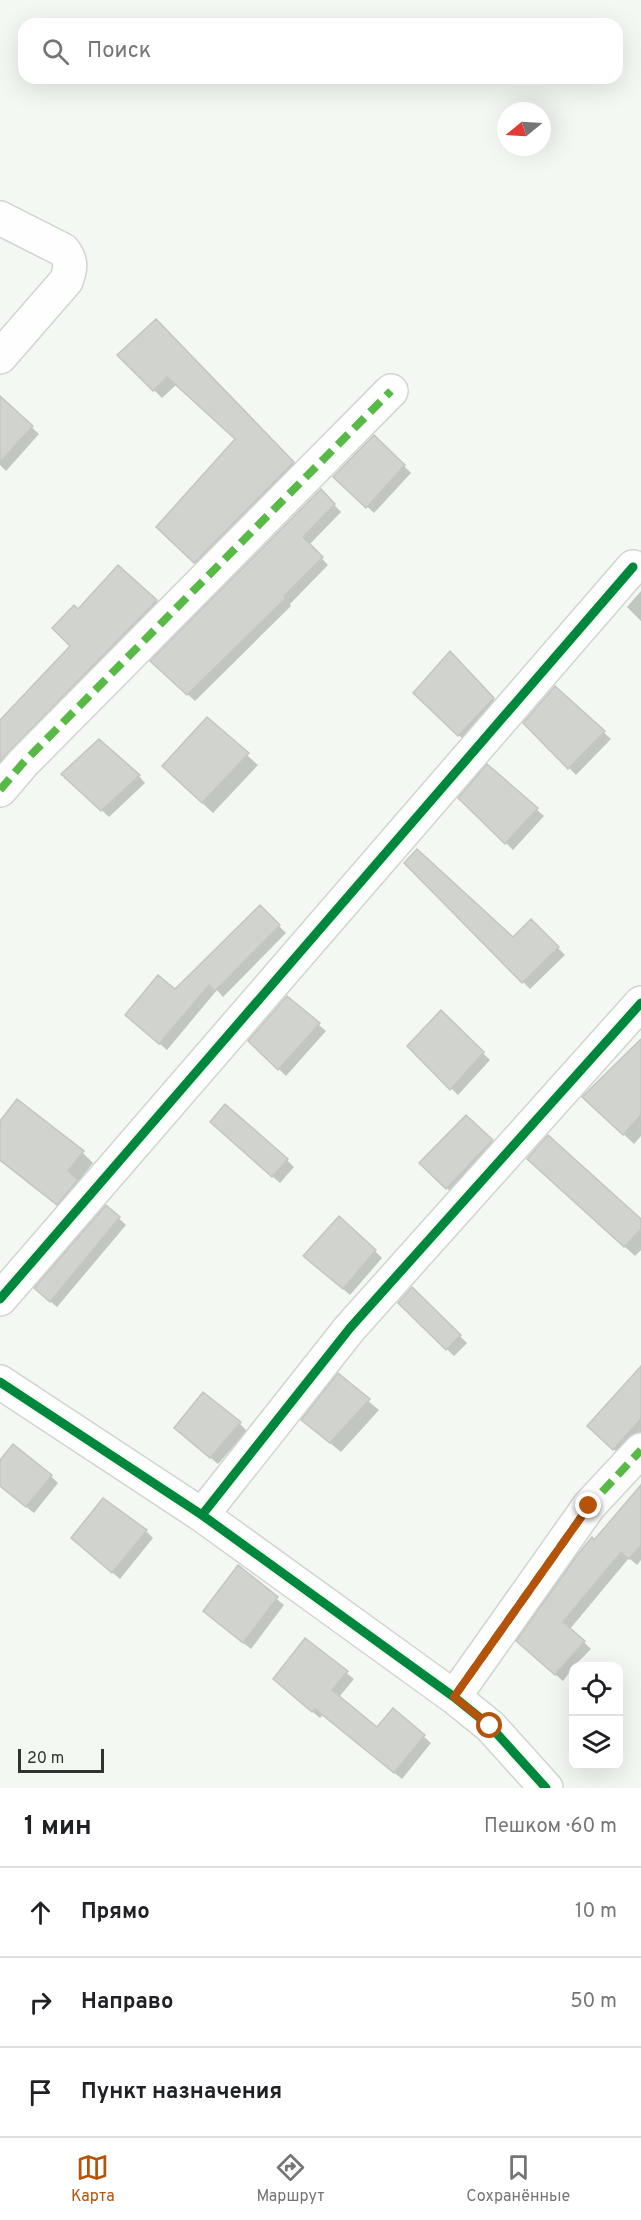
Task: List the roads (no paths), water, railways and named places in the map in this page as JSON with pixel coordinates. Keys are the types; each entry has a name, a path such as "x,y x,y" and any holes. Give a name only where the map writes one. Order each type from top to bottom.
{"street":[{"path":"0,218 63,250 69,258 71,269 66,281 0,357"},
{"path":"0,790 23,763 391,391"},
{"path":"0,1299 633,567"},
{"path":"202,1515 350,1328 641,1003"},
{"path":"0,1382 202,1515 454,1697 490,1726 546,1788"},
{"path":"454,1697 589,1506 641,1450"}]}
